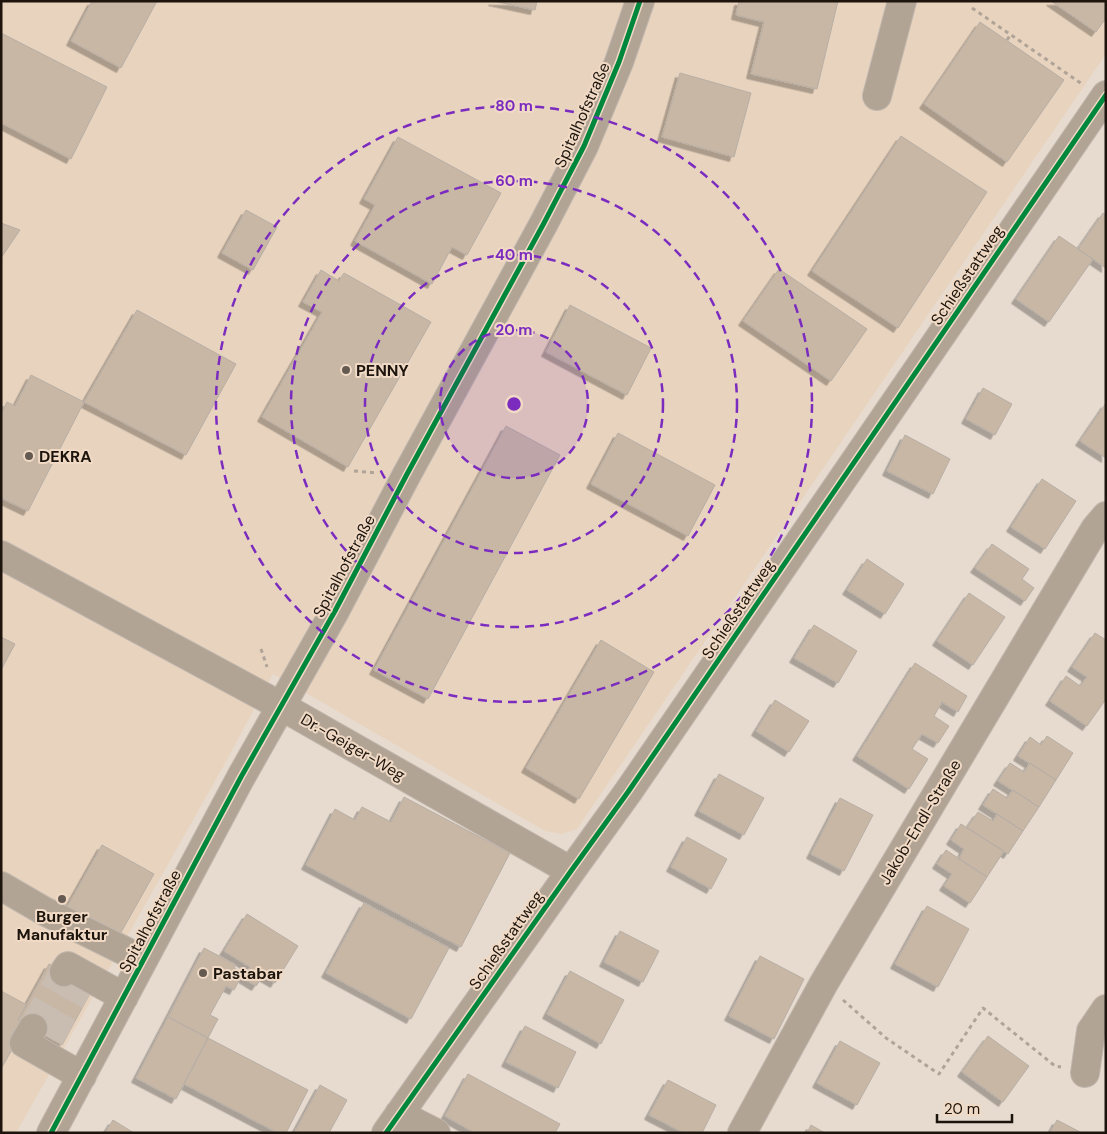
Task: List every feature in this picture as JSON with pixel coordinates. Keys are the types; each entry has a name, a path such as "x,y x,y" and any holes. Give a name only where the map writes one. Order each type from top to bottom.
{"street":[{"name":"Spitalhofstraße","path":"51,1133 143,960 281,706 335,611 406,476 544,223 584,146 619,62 640,1"},
{"path":"877,96 902,1"},
{"name":"Schießstattweg","path":"392,1123 628,792 1104,97"},
{"name":"Jakob-Endl-Straße","path":"742,1133 824,982 1096,529 1106,516"},
{"name":"Dr.-Geiger-Weg","path":"1,555 281,706 571,870"},
{"path":"1,886 44,911 143,960"},
{"path":"77,976 124,997"},
{"path":"1085,1074 1091,1031 1106,1009"},
{"path":"41,1040 82,1076"},
{"path":"392,1123 436,1133"}],"path":[{"path":"972,8 1104,97"},
{"path":"1006,40 1011,34"},
{"path":"824,982 886,1038 939,1074 983,1008 1055,1066 1085,1074"}],"shaded area":[{"path":"1,1 1106,1 1106,54 577,829 562,834 545,831 273,674 223,767 16,1133 1,1133"}],"building":[{"path":"92,1 157,1 121,68 71,41"},
{"path":"493,1 537,1 535,10"},
{"path":"739,1 838,1 817,89 751,74 764,22 736,15"},
{"path":"1051,1 1106,1 1106,18 1096,32"},
{"path":"980,22 1064,80 1007,162 924,104"},
{"path":"1,33 107,87 71,159 1,123"},
{"path":"680,73 751,93 734,157 662,137"},
{"path":"901,136 987,192 898,328 812,271"},
{"path":"398,137 501,193 467,255 452,247 432,284 355,241 375,205 364,199"},
{"path":"246,210 277,227 253,270 222,253"},
{"path":"1103,213 1106,215 1106,268 1078,249"},
{"path":"1,223 20,230 1,258"},
{"path":"1059,236 1093,259 1049,322 1016,299"},
{"path":"779,269 867,329 831,381 743,321"},
{"name":"PENNY","path":"321,270 339,281 344,273 431,322 348,467 262,417 322,312 303,302"},
{"path":"570,305 651,348 627,395 546,352"},
{"path":"137,310 236,364 186,455 84,402"},
{"name":"DEKRA","path":"31,375 84,402 28,511 1,498 1,414 7,402 15,406"},
{"path":"983,388 1012,404 995,435 966,419"},
{"path":"1106,403 1106,458 1080,441"},
{"path":"506,426 560,455 428,699 374,670"},
{"path":"618,433 715,485 688,536 591,484"},
{"path":"905,435 950,459 933,494 887,471"},
{"path":"1042,479 1076,501 1045,549 1011,527"},
{"path":"992,544 1029,569 1022,579 1034,588 1025,601 975,568"},
{"path":"867,559 904,584 885,614 847,590"},
{"path":"969,593 1005,617 973,665 937,641"},
{"path":"814,625 857,651 838,683 794,658"},
{"path":"1095,633 1106,640 1106,699 1087,726 1050,701 1066,676 1080,686 1087,677 1072,667"},
{"path":"1,637 15,644 1,670"},
{"path":"601,640 654,672 579,799 526,768"},
{"path":"915,663 967,696 958,712 942,702 934,716 949,726 938,743 922,734 912,749 928,759 909,789 857,756"},
{"path":"775,700 809,721 789,752 756,731"},
{"path":"1047,736 1073,753 1056,780 1018,756 1030,737 1041,745"},
{"path":"1010,763 1024,772 1030,763 1056,780 1039,807 998,781"},
{"path":"719,774 764,798 744,835 699,811"},
{"path":"993,789 1007,798 1013,790 1039,807 1023,831 983,805"},
{"path":"404,797 510,853 461,947 306,865 335,809 355,820 362,807 391,822"},
{"path":"840,798 873,815 844,871 811,854"},
{"path":"978,812 993,821 997,814 1023,831 1008,854 967,828"},
{"path":"961,824 1004,851 987,877 959,859 964,849 951,840"},
{"path":"687,837 727,859 711,889 671,867"},
{"path":"102,845 154,874 115,943 63,914"},
{"path":"946,850 987,877 970,903 944,886 952,874 937,864"},
{"path":"364,903 449,948 411,1019 326,973"},
{"path":"927,906 969,929 938,987 895,964"},
{"path":"247,914 298,946 275,983 263,976 256,986 243,978 250,967 224,951"},
{"path":"620,931 659,951 643,982 604,962"},
{"path":"204,948 236,965 234,968 243,973 234,990 226,986 210,1015 218,1019 208,1038 168,1017"},
{"path":"760,956 804,979 774,1039 729,1016"},
{"path":"49,964 93,988 62,1045 18,1020"},
{"path":"570,971 624,1000 601,1044 547,1014"},
{"path":"1,991 27,1005 18,1020 26,1025 1,1069"},
{"path":"168,1017 208,1038 176,1099 136,1078"},
{"path":"525,1026 576,1052 558,1088 506,1062"},
{"path":"988,1036 1029,1066 1003,1102 962,1072"},
{"path":"208,1038 308,1090 286,1133 278,1133 184,1084"},
{"path":"840,1041 880,1063 857,1105 817,1083"},
{"path":"468,1074 560,1124 555,1133 475,1133 445,1116"},
{"path":"668,1080 716,1105 702,1133 684,1133 649,1115"},
{"path":"320,1085 347,1100 329,1133 294,1133"},
{"path":"113,1120 134,1133 105,1133"},
{"path":"1057,1120 1082,1133 1050,1133"},
{"path":"811,1125 825,1133 807,1133"}],"tunnel":[{"path":"33,1028 64,972"},
{"path":"50,1038 81,982"}],"cycle path":[{"path":"51,1133 241,777 335,611 406,476 544,223 584,146 619,62 640,1"},
{"path":"386,1133 628,792 1106,95"}],"place":[{"name":"PENNY","path":"346,370"},
{"name":"DEKRA","path":"29,456"},
{"name":"Burger Manufaktur","path":"62,899"},
{"name":"Pastabar","path":"203,973"}]}
